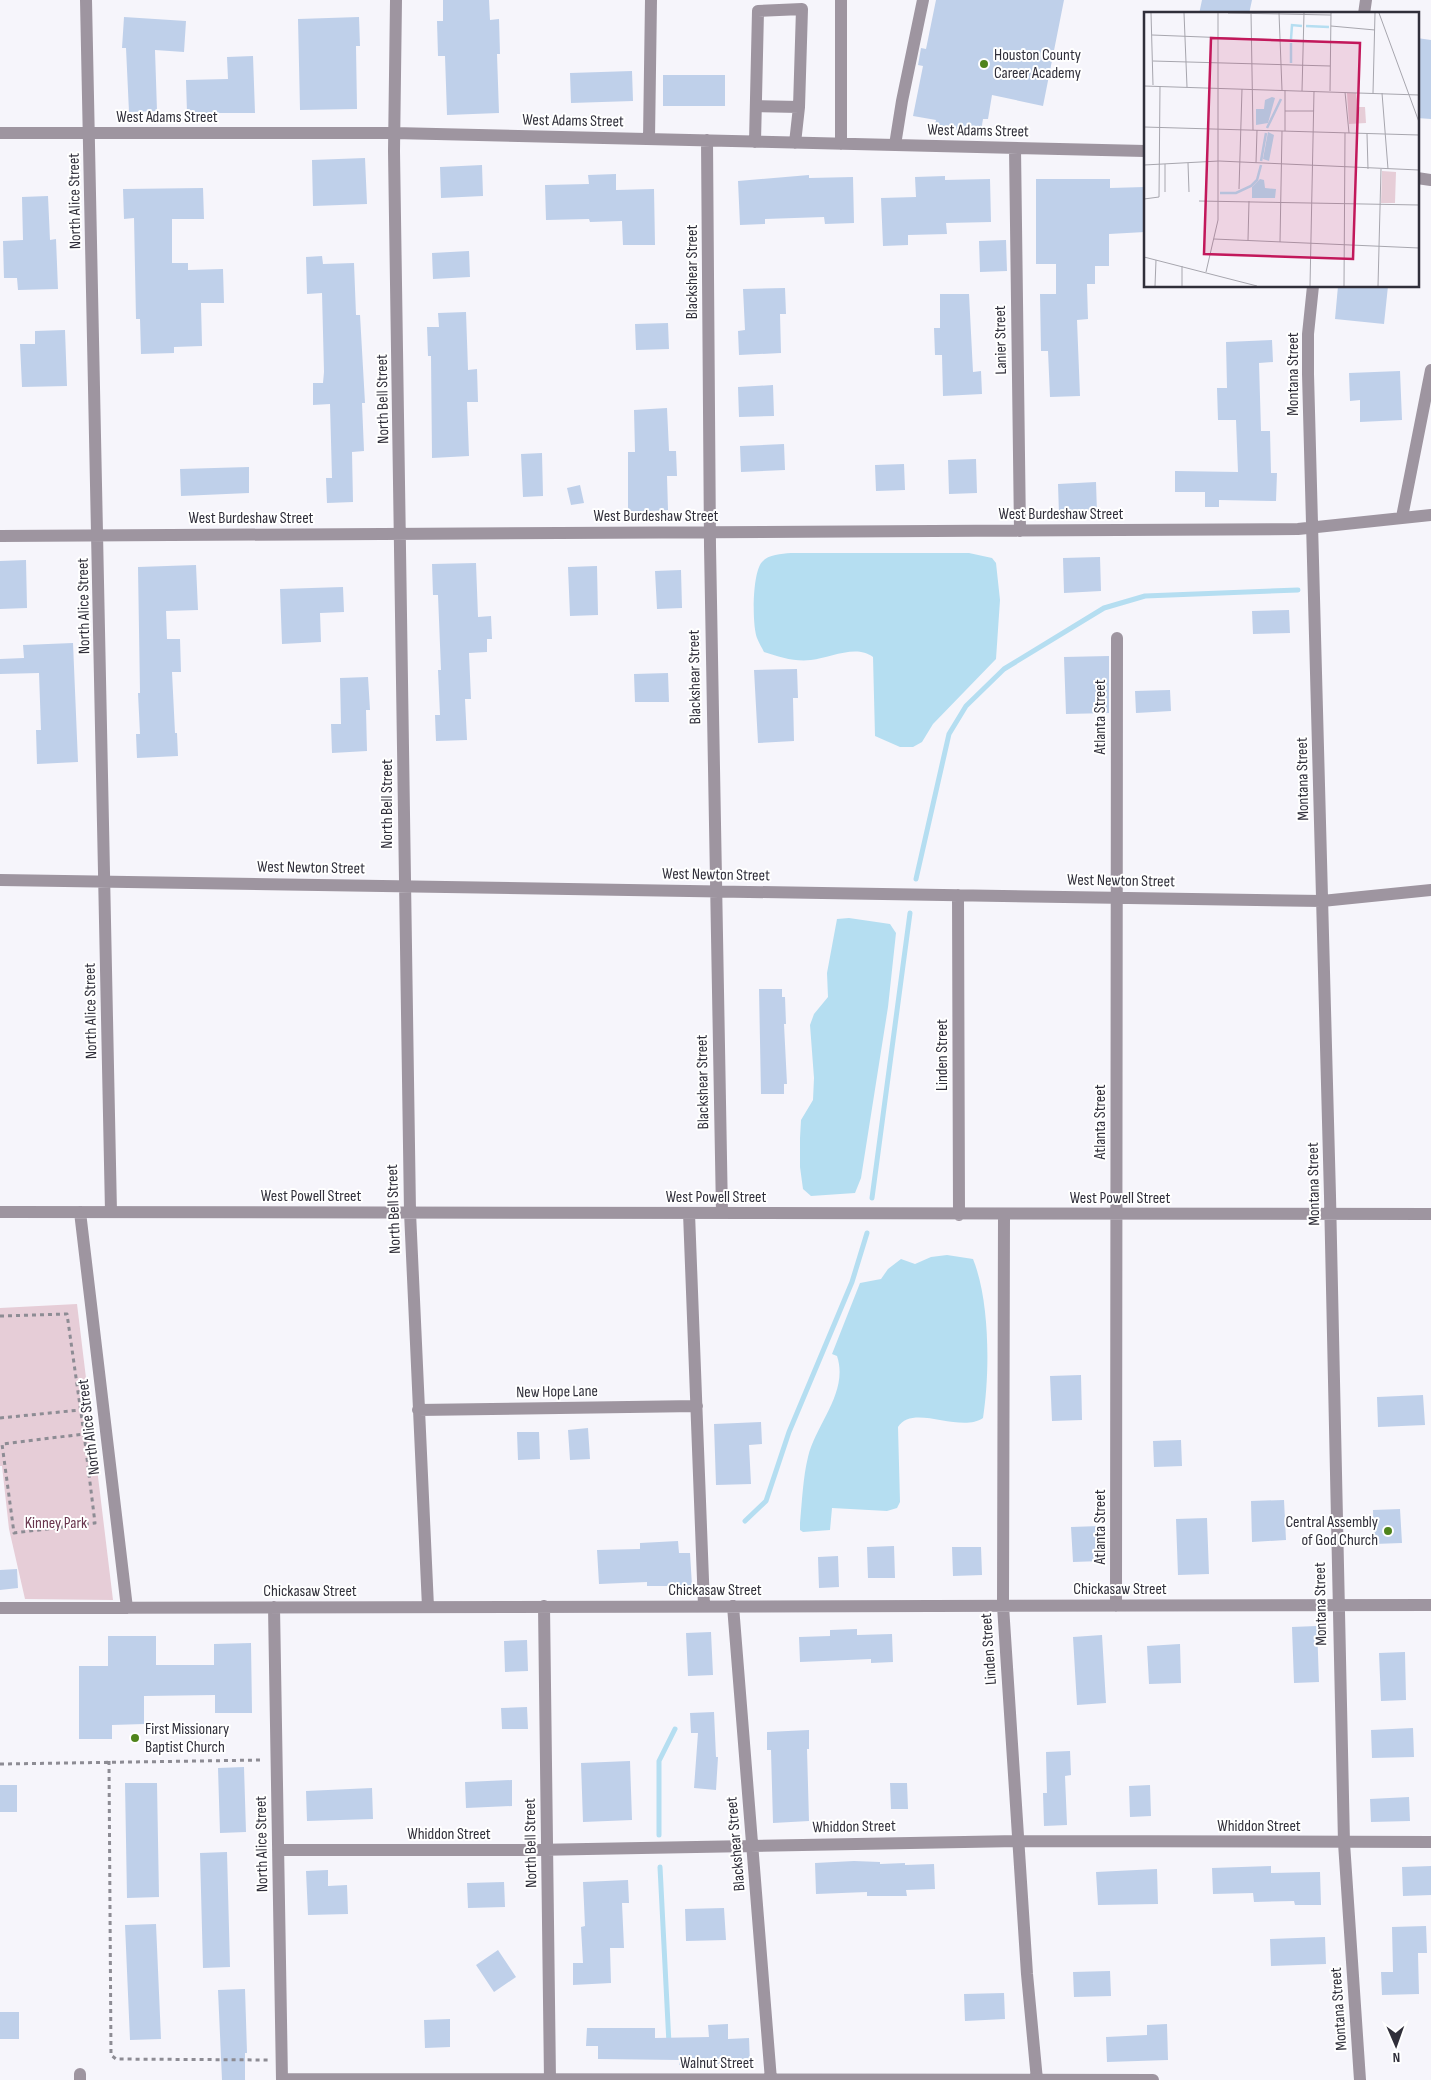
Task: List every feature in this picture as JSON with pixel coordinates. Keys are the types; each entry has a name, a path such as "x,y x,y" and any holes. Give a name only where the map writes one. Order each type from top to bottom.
{"street":[{"name":"North Alice Street","path":"86,0 99,536 111,1212"},
{"name":"North Bell Street","path":"396,0 394,133 410,1212 428,1607"},
{"path":"649,139 651,0"},
{"path":"841,0 841,144"},
{"path":"895,145 923,0"},
{"path":"756,142 758,10 802,5 799,106 795,142"},
{"path":"756,106 799,106"},
{"name":"West Adams Street","path":"0,132 394,133 1144,151"},
{"name":"Blackshear Street","path":"707,140 715,891 722,1213"},
{"name":"Lanier Street","path":"1016,148 1020,531"},
{"path":"1418,178 1431,180"},
{"name":"Montana Street","path":"1313,288 1308,358 1331,1214 1337,1605 1344,1843 1360,2080"},
{"path":"1402,517 1431,370"},
{"name":"West Burdeshaw Street","path":"0,536 1312,529 1402,517 1431,516"},
{"name":"Atlanta Street","path":"1116,1606 1117,638"},
{"name":"West Newton Street","path":"0,880 1322,901 1431,890"},
{"name":"Linden Street","path":"958,895 959,1214"},
{"name":"West Powell Street","path":"0,1212 1431,1214"},
{"name":"North Alice Street","path":"80,1212 127,1608"},
{"path":"689,1213 704,1606"},
{"name":"Linden Street","path":"1004,1214 1003,1606 1027,1974 1036,2080"},
{"name":"New Hope Lane","path":"418,1410 697,1406"},
{"name":"Chickasaw Street","path":"0,1608 1431,1605"},
{"name":"North Bell Street","path":"544,1606 550,2079"},
{"name":"Blackshear Street","path":"733,1606 771,2080"},
{"name":"North Alice Street","path":"274,1607 282,2080"},
{"name":"Whiddon Street","path":"278,1850 547,1849 1019,1840 1431,1842"},
{"name":"Walnut Street","path":"282,2080 1153,2080"}],"path":[{"path":"0,1316 67,1314 84,1434 95,1523 14,1533 2,1444 84,1434"},
{"path":"0,1418 80,1410"},
{"path":"0,1764 276,1760"},
{"path":"109,1761 111,2055 116,2059 282,2060"}],"green space":[{"name":"Kinney Park","path":"77,1304 113,1600 25,1599 9,1529 2,1466 0,1466 0,1308"}],"water":[{"path":"791,553 969,553 992,558 996,563 1000,600 996,659 933,724 922,742 913,747 900,747 875,736 873,657 866,653 851,652 811,660 793,660 764,652 758,640 754,622 754,599 756,577 759,568 768,557"},
{"path":"849,918 890,924 896,933 888,1007 861,1178 855,1193 811,1196 803,1189 800,1167 801,1120 813,1100 814,1078 810,1025 814,1014 828,997 827,973 837,919"},
{"path":"947,1255 973,1259 979,1276 987,1337 987,1380 983,1418 973,1422 962,1423 925,1418 905,1420 898,1427 900,1502 897,1508 887,1511 832,1508 830,1530 803,1532 800,1530 800,1523 808,1457 830,1408 839,1382 840,1369 837,1356 832,1354 860,1283 881,1279 888,1269 901,1259 915,1264 931,1257"}],"building":[{"path":"443,0 489,0 490,20 499,19 500,54 497,54 499,113 447,115 445,56 438,56 437,21 443,21"},
{"name":"Houston County Career Academy","path":"936,0 1064,0 1043,106 992,95 988,119 983,119 981,131 934,129 936,120 913,116 923,66 918,65 921,48 926,49"},
{"path":"1202,0 1252,0 1249,12 1199,12"},
{"path":"124,17 186,21 184,52 155,50 157,111 129,112 126,48 122,48"},
{"path":"359,17 360,46 356,46 357,109 300,110 298,19"},
{"path":"1418,38 1431,40 1431,119 1418,118"},
{"path":"253,56 255,113 187,113 186,80 228,79 227,57"},
{"path":"632,71 633,101 571,103 570,73"},
{"path":"663,75 725,75 725,106 663,106"},
{"path":"365,158 367,204 313,206 312,160"},
{"path":"482,165 483,196 441,198 440,167"},
{"path":"616,174 616,190 654,189 655,245 623,245 622,221 590,222 589,219 546,220 545,185 589,184 588,175"},
{"path":"809,175 809,178 853,177 854,223 825,224 824,217 765,219 765,224 740,225 738,181"},
{"path":"945,176 945,180 990,179 991,222 946,223 947,234 908,235 908,245 883,246 881,198 916,197 915,177"},
{"path":"1036,179 1110,179 1110,188 1144,187 1144,232 1109,234 1109,266 1095,266 1095,284 1087,284 1088,319 1077,320 1080,396 1050,397 1048,351 1041,351 1040,294 1056,294 1056,264 1036,264"},
{"path":"203,188 204,219 172,219 172,263 188,263 188,270 223,269 224,303 201,303 202,346 174,347 174,353 141,354 140,319 136,319 134,218 124,219 123,189"},
{"path":"48,196 50,240 56,239 58,289 18,290 17,278 4,278 3,241 23,240 22,197"},
{"path":"1006,240 1007,271 980,272 979,241"},
{"path":"469,251 470,277 433,279 432,253"},
{"path":"322,256 323,264 354,263 356,315 360,315 365,403 362,403 364,451 352,452 353,502 327,503 326,478 332,478 330,404 313,405 313,383 323,383 324,372 322,293 307,294 306,257"},
{"path":"785,288 786,314 780,314 781,353 739,355 738,331 745,330 743,289"},
{"path":"1338,288 1388,288 1384,324 1335,319"},
{"path":"940,294 969,294 973,372 981,371 982,394 943,396 942,355 935,355 934,328 940,328"},
{"path":"466,312 468,370 477,369 478,402 467,402 469,456 432,458 431,356 428,356 427,327 439,327 438,313"},
{"path":"668,323 669,349 636,350 635,324"},
{"path":"65,330 67,386 22,387 20,344 35,344 35,331"},
{"path":"1272,340 1273,362 1259,363 1261,431 1270,431 1271,473 1277,473 1276,501 1219,500 1219,507 1205,507 1205,492 1175,492 1175,471 1238,472 1236,420 1218,420 1217,388 1227,388 1226,342"},
{"path":"1400,371 1402,420 1360,422 1360,400 1350,401 1349,373"},
{"path":"773,385 774,416 739,417 738,387"},
{"path":"667,408 669,451 676,451 677,476 667,476 668,510 628,512 628,452 635,452 634,410"},
{"path":"784,444 785,470 741,472 740,446"},
{"path":"542,453 543,496 523,497 521,454"},
{"path":"976,459 977,493 949,494 948,460"},
{"path":"904,464 905,490 876,491 875,465"},
{"path":"249,467 249,493 181,496 180,469"},
{"path":"1096,482 1097,513 1059,514 1058,484"},
{"path":"580,485 584,503 571,505 567,488"},
{"path":"1100,557 1101,591 1064,593 1063,558"},
{"path":"26,560 27,608 0,609 0,561"},
{"path":"476,563 478,617 491,616 492,639 487,639 487,652 469,653 471,699 465,699 467,740 436,741 435,715 440,715 438,670 441,670 438,595 433,595 432,564"},
{"path":"196,565 198,610 166,611 167,639 180,639 181,672 172,672 178,756 137,758 136,734 140,734 138,693 140,693 138,567"},
{"path":"597,566 598,615 570,616 568,567"},
{"path":"681,570 682,608 657,609 655,571"},
{"path":"343,587 344,612 320,613 321,642 282,644 280,589"},
{"path":"1289,610 1290,633 1253,634 1252,611"},
{"path":"73,643 78,762 37,764 36,730 41,730 39,673 0,674 0,659 24,658 23,645"},
{"path":"1109,656 1109,713 1066,714 1064,657"},
{"path":"797,669 798,698 793,698 794,741 758,743 754,670"},
{"path":"668,673 669,702 635,702 634,674"},
{"path":"368,677 370,710 366,710 367,751 332,753 331,724 341,724 340,678"},
{"path":"1170,690 1171,711 1136,713 1135,691"},
{"path":"759,989 782,989 782,997 785,997 786,1024 784,1024 787,1084 784,1084 784,1094 761,1094"},
{"path":"1081,1375 1082,1420 1052,1421 1050,1376"},
{"path":"1423,1395 1425,1425 1378,1427 1377,1397"},
{"path":"761,1422 762,1444 749,1445 751,1484 716,1485 714,1424"},
{"path":"588,1428 590,1459 570,1460 568,1430"},
{"path":"517,1432 539,1432 540,1459 518,1460"},
{"path":"1181,1440 1182,1466 1154,1467 1153,1441"},
{"path":"1284,1500 1286,1540 1252,1542 1251,1501"},
{"path":"1400,1509 1402,1543 1374,1544 1373,1510"},
{"path":"1207,1518 1209,1574 1178,1575 1176,1519"},
{"path":"1100,1526 1101,1561 1073,1562 1071,1527"},
{"path":"678,1541 679,1553 690,1553 692,1586 647,1586 647,1582 599,1584 597,1550 640,1549 640,1543"},
{"path":"894,1546 895,1578 868,1578 867,1547"},
{"path":"952,1547 981,1547 982,1575 953,1576"},
{"path":"838,1556 839,1587 819,1588 818,1557"},
{"path":"17,1569 18,1588 0,1590 0,1570"},
{"path":"1317,1626 1319,1682 1294,1683 1292,1627"},
{"path":"857,1629 857,1635 892,1634 893,1662 871,1663 871,1659 800,1662 799,1637 830,1636 830,1630"},
{"path":"711,1632 713,1675 688,1676 686,1633"},
{"path":"1102,1635 1106,1703 1077,1705 1073,1637"},
{"path":"108,1636 156,1636 156,1665 214,1665 214,1644 251,1643 252,1713 215,1713 215,1695 144,1696 144,1724 112,1725 112,1739 79,1739 79,1666 108,1666"},
{"path":"527,1640 528,1671 505,1672 504,1641"},
{"path":"1180,1644 1181,1683 1149,1684 1147,1646"},
{"path":"1405,1652 1406,1700 1381,1701 1379,1653"},
{"path":"527,1707 528,1729 502,1729 501,1708"},
{"path":"714,1712 716,1757 718,1757 716,1790 694,1788 698,1733 691,1733 690,1713"},
{"path":"1413,1728 1414,1757 1372,1758 1371,1730"},
{"path":"809,1730 809,1749 807,1749 809,1821 773,1823 771,1750 767,1750 767,1732"},
{"path":"1070,1751 1071,1775 1065,1776 1067,1825 1044,1826 1043,1793 1047,1793 1046,1752"},
{"path":"630,1761 632,1820 583,1822 581,1763"},
{"path":"244,1767 246,1832 220,1833 218,1768"},
{"path":"512,1780 512,1806 466,1808 465,1782"},
{"path":"125,1783 157,1783 159,1897 127,1898"},
{"path":"890,1783 907,1783 908,1809 891,1809"},
{"path":"0,1785 17,1785 17,1812 0,1812"},
{"path":"1150,1785 1151,1816 1130,1817 1129,1786"},
{"path":"372,1788 373,1819 307,1821 306,1791"},
{"path":"1409,1797 1410,1821 1371,1822 1370,1799"},
{"path":"227,1852 230,1967 203,1968 200,1853"},
{"path":"880,1862 880,1864 905,1863 905,1865 934,1864 935,1889 906,1890 907,1896 867,1896 867,1892 816,1894 815,1863"},
{"path":"1271,1866 1271,1873 1320,1872 1321,1905 1295,1905 1294,1901 1254,1902 1253,1893 1213,1894 1212,1868"},
{"path":"1431,1866 1431,1895 1403,1896 1402,1867"},
{"path":"1157,1869 1158,1904 1098,1905 1096,1872"},
{"path":"328,1870 328,1886 347,1885 348,1914 308,1915 306,1871"},
{"path":"628,1880 629,1903 622,1903 624,1948 610,1948 611,1983 573,1985 573,1963 583,1963 581,1927 585,1926 583,1882"},
{"path":"504,1882 505,1907 468,1908 467,1883"},
{"path":"724,1908 726,1940 686,1941 685,1909"},
{"path":"156,1924 161,2039 130,2040 125,1925"},
{"path":"1426,1926 1427,1953 1418,1953 1419,1994 1382,1995 1381,1972 1393,1972 1392,1927"},
{"path":"1325,1937 1326,1964 1271,1966 1270,1939"},
{"path":"498,1950 516,1977 494,1992 476,1965"},
{"path":"1110,1971 1111,1996 1074,1997 1073,1972"},
{"path":"245,1989 247,2053 245,2053 245,2080 222,2080 218,1990"},
{"path":"1004,1993 1005,2019 965,2021 964,1994"},
{"path":"0,2012 19,2012 19,2039 0,2039"},
{"path":"450,2019 450,2047 425,2048 424,2020"},
{"path":"728,2024 728,2039 749,2038 750,2063 679,2065 679,2060 598,2059 598,2046 586,2046 587,2028 655,2028 655,2038 709,2037 708,2025"},
{"path":"1167,2024 1168,2060 1107,2062 1106,2037 1147,2035 1147,2025"}],"waterway":[{"path":"916,879 949,734 966,706 1004,669 1104,608 1145,596 1298,590"},
{"path":"872,1198 910,913"},
{"path":"745,1521 766,1501 789,1432 852,1282 867,1233"},
{"path":"659,1835 659,1761 675,1729"},
{"path":"660,1867 669,2044"}],"place":[{"name":"Houston County Career Academy","path":"984,64"},
{"name":"Central Assembly of God Church","path":"1388,1531"},
{"name":"First Missionary Baptist Church","path":"135,1738"}]}
